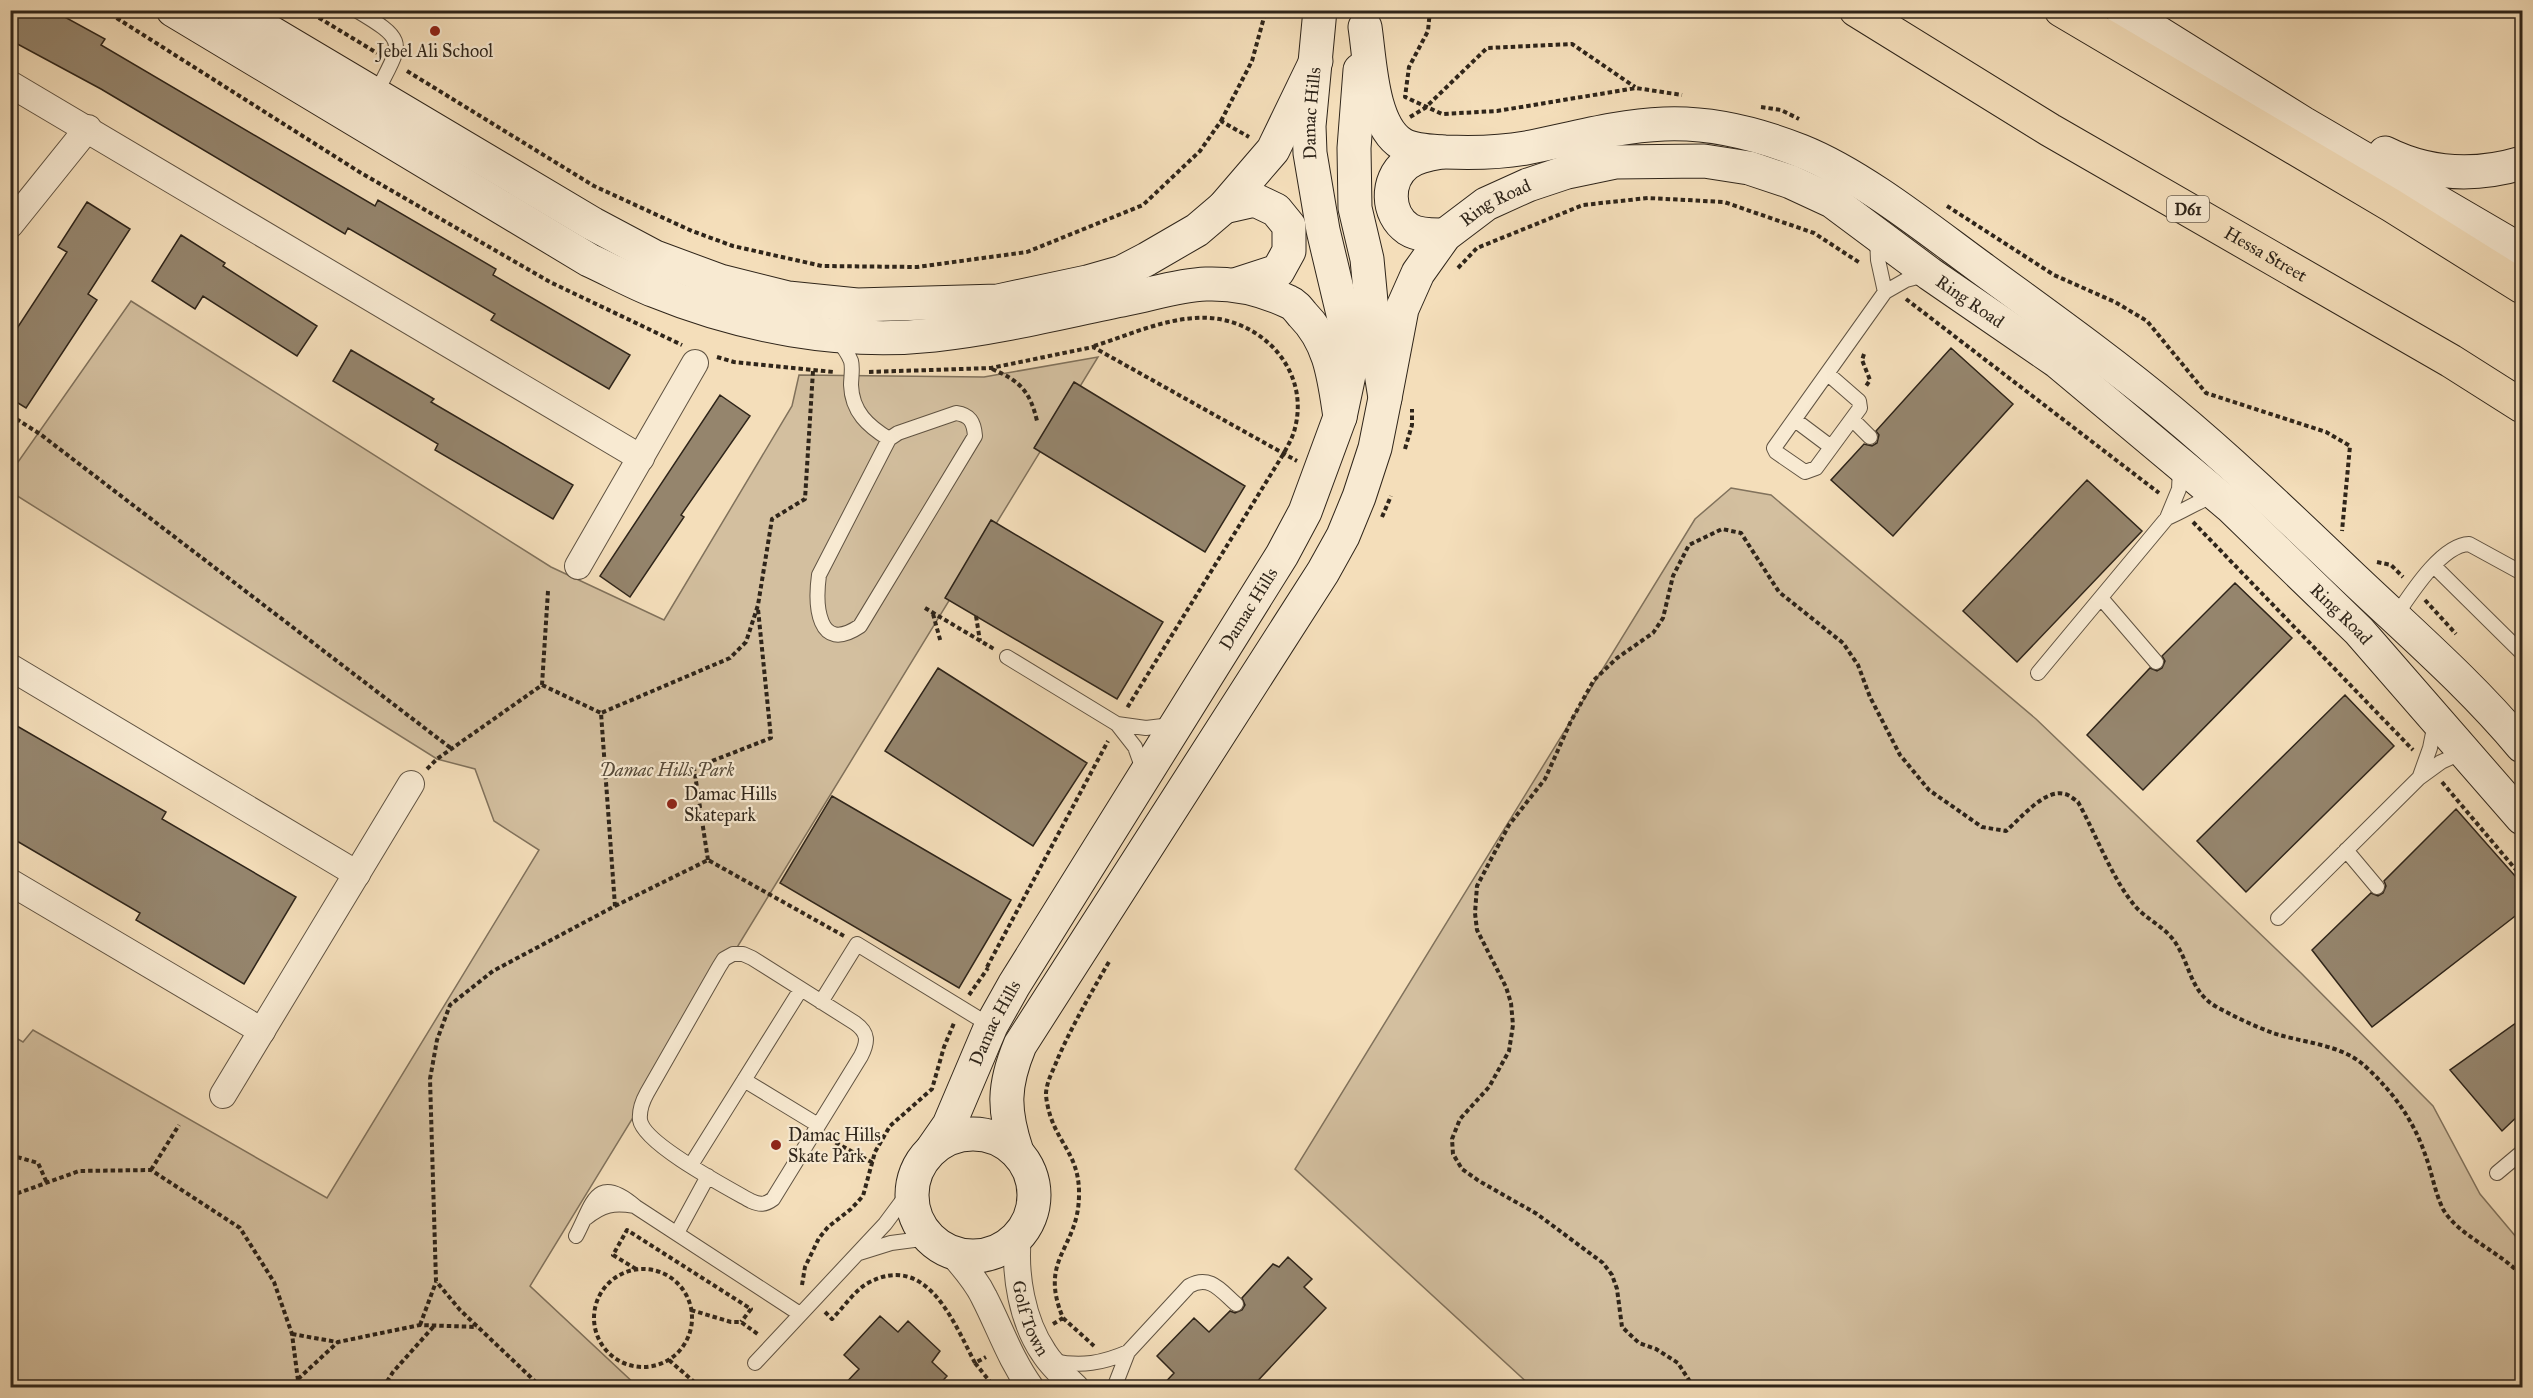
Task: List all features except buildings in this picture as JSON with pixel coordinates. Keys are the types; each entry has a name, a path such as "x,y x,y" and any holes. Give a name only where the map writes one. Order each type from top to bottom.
{"main road":[{"name":"Hessa Street","path":"1856,10 2050,130 2451,361 2523,406"},
{"path":"2061,10 2391,205 2523,287"}],"street":[{"path":"173,10 440,172 600,265 653,291 721,314 790,329 879,336 932,335 1003,325 1204,284 1255,288 1292,303 1310,322 1326,347 1330,358 1340,417"},
{"path":"233,10 266,23 375,96 593,224 655,257 720,282 788,298 857,305 998,301 1122,272 1197,230 1224,207 1273,150 1316,62"},
{"name":"Damac Hills","path":"933,1148 949,1125 991,1026 1014,985 1282,555 1305,512 1340,417 1350,370 1347,331 1323,230 1310,153 1310,126 1320,10"},
{"path":"2122,10 2303,123 2523,251"},
{"name":"Damac Hills","path":"1017,1152 1009,1125 1005,1098 1010,1071 1020,1045 1343,536 1376,448 1399,400 1373,323 1367,259 1355,208 1355,124 1366,19"},
{"name":"Ring Road","path":"1366,19 1377,106 1388,129 1401,143 1421,150 1483,153 1514,150 1619,128 1667,124 1714,127 1761,136 1805,153 1847,175 1898,208 2087,345 2195,433 2394,617 2497,716 2523,746"},
{"path":"2178,45 2242,73 2400,160 2419,167 2461,173 2502,169 2523,164"},
{"path":"10,84 641,458"},
{"path":"10,225 87,128"},
{"path":"1442,152 1413,159 1406,164 1397,173 1392,185 1391,197 1393,210 1409,229 1420,234 1445,235"},
{"name":"Ring Road","path":"1399,400 1402,309 1418,273 1445,235 1486,204 1528,185 1568,172 1615,162 1704,161 1749,168 1791,182 1832,201 1930,274 2058,362 2217,495 2359,631 2523,818"},
{"path":"1224,207 1254,200 1276,210 1289,226 1289,250 1278,271 1235,285"},
{"path":"578,566 699,355"},
{"path":"10,667 357,874"},
{"path":"224,1095 411,784"},
{"path":"10,882 262,1031"},
{"path":"976,1133 999,1139 1017,1152 1032,1179 1034,1194 1032,1209 1018,1236 1003,1247 986,1254 968,1256 940,1245 918,1224 912,1207 911,1189 922,1160 933,1148 953,1136 976,1133"},
{"name":"Golf Town","path":"1018,1236 1017,1269 1034,1333 1050,1360 1076,1388"},
{"name":"Golf Town","path":"940,1245 970,1273 984,1296 1018,1370 1031,1388"}],"lane":[{"path":"357,10 392,33 396,42 396,52 375,96"},
{"path":"1876,232 1879,268 1885,292"},
{"path":"1828,374 1857,399 1860,408 1816,468 1804,472 1776,452 1774,448 1885,292 1906,280 1930,274"},
{"path":"832,334 851,368 854,403 860,417 871,428 890,439"},
{"path":"851,368 864,348 879,336"},
{"path":"956,413 966,415 974,424 975,436 860,626 851,632 830,633 819,617 816,597 819,575 890,439 898,433 956,413"},
{"path":"1852,419 1870,437"},
{"path":"1795,420 1831,447"},
{"path":"2178,508 2180,464"},
{"path":"2038,673 2178,508 2217,495"},
{"path":"2394,617 2448,550 2460,544 2469,544 2523,573"},
{"path":"2434,566 2523,653"},
{"path":"2101,598 2156,662"},
{"path":"1007,657 1117,724 1135,747 1145,775"},
{"path":"2278,918 2419,778 2428,766 2435,717"},
{"path":"1117,724 1146,728 1177,724"},
{"path":"2428,766 2465,751"},
{"path":"2346,850 2377,887"},
{"path":"821,1002 857,944 991,1026"},
{"path":"733,954 743,954 821,1002 863,1029 867,1037 866,1046 773,1199 766,1204 751,1201 708,1176 647,1134 640,1121 640,1106 724,958 733,954"},
{"path":"691,1165 801,989"},
{"path":"744,1080 816,1128"},
{"path":"2497,1173 2523,1152"},
{"path":"677,1233 708,1176"},
{"path":"755,1363 885,1224 911,1189"},
{"path":"576,1236 593,1200 609,1191 618,1192 636,1207 800,1314"},
{"path":"855,1255 891,1243 940,1245"},
{"path":"1114,1388 1128,1352 1189,1286 1201,1281 1214,1284 1236,1304"},
{"path":"1050,1360 1070,1365 1090,1365 1111,1360 1128,1352"}],"path":[{"path":"104,10 361,173 550,282 699,355 734,362 813,371 851,368 991,368 1049,358 1180,320 1195,318 1225,320 1256,332 1281,355 1295,386 1298,416 1295,431 1284,453 1117,724 987,968 961,1006 944,1047 932,1089 890,1126 875,1152 863,1196 828,1227 810,1252 805,1267 802,1290 832,1319 866,1284 879,1278 906,1277 919,1281 941,1299 975,1363 995,1388"},
{"path":"306,10 594,186 713,239 773,257 822,266 917,267 1026,252 1143,205 1200,151 1221,121 1252,61 1266,10"},
{"path":"1388,129 1425,108 1487,48 1572,44 1636,88 1497,111 1442,114 1425,108 1406,97 1409,67 1428,31 1430,10"},
{"path":"1221,121 1273,150"},
{"path":"1450,275 1478,248 1583,205 1648,198 1724,202 1814,233"},
{"path":"1901,303 1905,298 2178,508 2428,766 2523,877"},
{"path":"1093,346 1318,472"},
{"path":"1857,399 1870,380 1862,360 1866,351"},
{"path":"991,368 1014,379 1024,389 1037,421"},
{"path":"542,685 601,713 730,658 746,642 758,605 772,519 805,500 813,371"},
{"path":"1399,400 1412,425 1402,458"},
{"path":"10,415 50,441 452,749"},
{"path":"1379,522 1386,512 1392,490"},
{"path":"1694,1388 1678,1363 1656,1348 1639,1343 1622,1327 1617,1289 1612,1275 1603,1263 1537,1214 1462,1169 1453,1154 1452,1138 1461,1119 1489,1087 1509,1051 1513,1025 1511,1003 1506,987 1477,930 1475,913 1477,886 1509,825 1545,779 1571,721 1594,680 1617,658 1653,633 1663,618 1673,576 1689,545 1722,529 1742,533 1779,592 1843,644 1858,665 1870,697 1900,755 1929,790 1982,827 2006,831 2040,799 2066,794 2078,802 2124,890 2136,907 2174,940 2184,956 2192,982 2201,995 2214,1005 2272,1032 2342,1052 2364,1065 2397,1099 2416,1128 2444,1210 2456,1225 2510,1262 2523,1276"},
{"path":"542,685 548,591"},
{"path":"708,860 694,768 771,738 758,605"},
{"path":"925,608 1007,657"},
{"path":"933,614 941,643"},
{"path":"976,616 980,641"},
{"path":"411,784 437,759 542,685"},
{"path":"601,713 615,906"},
{"path":"420,1325 436,1281 430,1078 437,1040 450,1005 493,971 708,860"},
{"path":"708,860 857,944"},
{"path":"1111,1360 1063,1318 1056,1303 1053,1280 1060,1255 1074,1227 1078,1211 1078,1179 1069,1149 1050,1117 1046,1093 1048,1080 1074,1022 1115,951"},
{"path":"987,968 1014,985"},
{"path":"151,1170 179,1125"},
{"path":"816,1128 873,1163"},
{"path":"10,1155 38,1163 47,1182"},
{"path":"10,1196 79,1171 151,1170 240,1228 274,1282 292,1334 299,1388"},
{"path":"637,1269 614,1279 601,1293 594,1310 596,1335 610,1355 627,1364 645,1367 669,1360 678,1352 690,1332 691,1310 682,1288 673,1279 656,1271 637,1269 613,1255 627,1230 751,1309 741,1322"},
{"path":"436,1281 477,1327 542,1388"},
{"path":"691,1310 731,1322 741,1322 772,1344"},
{"path":"1034,1333 1063,1318"},
{"path":"292,1334 338,1342 420,1325 477,1327"},
{"path":"383,1388 393,1372 434,1326"},
{"path":"298,1379 338,1342"},
{"path":"975,1363 1007,1347"},
{"path":"669,1360 701,1388"}],"green space":[{"name":"Damac Hills Park","path":"131,301 551,567 664,620 792,406 799,375 984,377 1098,357 530,1286 638,1387 11,1388 11,1035 23,1042 33,1030 327,1198 539,850 494,821 475,769 437,759 11,492 11,472"},
{"path":"1731,488 1771,495 2036,719 2301,973 2433,1106 2480,1194 2522,1244 2522,1387 1532,1387 1295,1169 1695,519"}],"place":[{"name":"Jebel Ali School","path":"435,31"},
{"name":"Damac Hills Skatepark","path":"672,804"},
{"name":"Damac Hills Skate Park","path":"776,1145"}]}
